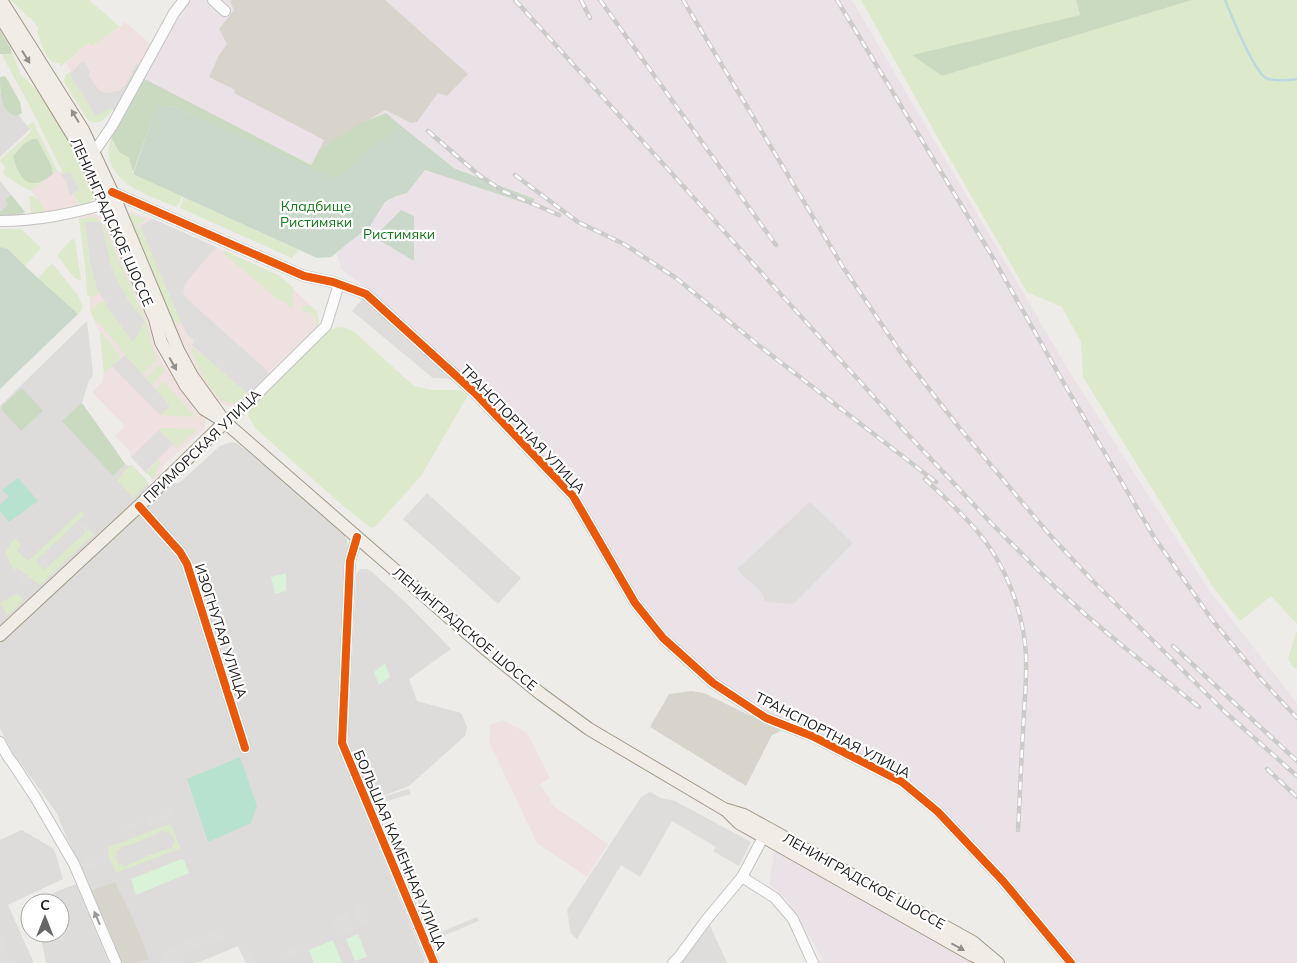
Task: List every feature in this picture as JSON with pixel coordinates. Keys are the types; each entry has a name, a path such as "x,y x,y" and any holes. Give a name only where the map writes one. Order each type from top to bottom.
{"main road":[{"name":"ЛЕНИНГРАДСКОЕ ШОССЕ","path":"2,0 63,96 94,152 178,350 192,376 225,422"},
{"name":"ЛЕНИНГРАДСКОЕ ШОССЕ","path":"0,16 72,132 90,166 155,319 161,342 173,366 204,409 225,422 541,694 589,729 724,808 739,823 766,833 964,937 998,963"},
{"name":"ПРИМОРСКАЯ УЛИЦА","path":"0,635 139,506 225,422"},
{"name":"ЛЕНИНГРАДСКОЕ ШОССЕ","path":"766,833 964,950 992,963"}],"street":[{"path":"212,0 225,11"},
{"path":"94,152 112,126 180,1"},
{"name":"ТРАНСПОРТНАЯ УЛИЦА","path":"112,192 304,276 339,284 366,294 475,393 573,496 635,603 663,638 713,683 766,718 812,736 902,782 938,812 1003,881 1070,963"},
{"path":"0,221 28,221 50,218 106,204"},
{"name":"ПРИМОРСКАЯ УЛИЦА","path":"225,422 247,404 326,326 339,284"},
{"name":"ИЗОГНУТАЯ УЛИЦА","path":"139,506 183,556 187,564 245,748"},
{"name":"БОЛЬШАЯ КАМЕННАЯ УЛИЦА","path":"357,537 350,561 342,743 434,963"},
{"path":"0,742 74,864 116,963"},
{"path":"673,963 742,877 766,833"},
{"path":"742,877 775,898 793,920 813,963"}],"shaded area":[{"path":"190,0 852,0 1069,371 1209,590 1297,703 1297,963 1076,963 1007,878 943,810 904,777 813,732 768,713 718,680 666,635 640,602 577,494 478,390 365,287 341,269 337,253 370,226 385,203 396,196 407,193 425,170 531,205 536,199 454,167 386,113 319,150 311,165 143,78 170,30"},
{"path":"231,0 385,0 468,74 447,96 438,93 417,122 411,123 385,110 319,150 324,140 234,93 235,90 209,77 219,55 227,44 219,29 234,10 230,2"},
{"path":"125,22 152,45 115,112 70,75 72,74 66,63 78,54 77,51 120,28"},
{"path":"84,61 90,72 89,76 99,90 105,93 119,91 125,85 136,64 141,66 115,112 111,108 96,116 70,75"},
{"path":"0,93 30,129 0,157"},
{"path":"57,170 63,173 70,172 77,202 80,206 44,214 43,207 31,191"},
{"path":"70,172 79,189 70,196 67,184 61,174"},
{"path":"0,181 25,212 20,215 0,215"},
{"path":"131,212 153,219 280,276 317,312 318,328 241,403 230,406 225,405 218,401 206,388 175,326 126,215"},
{"path":"96,214 102,217 139,297 161,360 205,419 206,423 204,429 163,466 161,475 154,480 131,457 130,452 115,436 125,426 92,392 103,381 104,373 100,334 90,310 90,297 87,295 79,217"},
{"path":"153,219 218,248 214,249 185,284 183,293 187,299 270,373 248,394 192,345 194,340 189,337 182,324 140,226"},
{"path":"85,222 101,222 111,266 117,280 129,302 145,322 132,341 108,308 97,288 90,261"},
{"path":"366,294 459,379 433,378 352,311"},
{"path":"87,321 93,372 82,403 125,464 132,465 148,482 149,488 0,627 0,406"},
{"path":"125,355 170,406 160,415 112,366"},
{"path":"159,430 173,444 147,470 147,474 131,457"},
{"path":"232,442 238,444 272,470 342,530 347,539 348,550 337,735 340,753 425,960 423,963 246,963 238,946 197,963 120,963 56,812 13,753 0,728 0,641 140,514 181,562 241,753 251,750 191,559 146,509 172,484 179,483 220,446"},
{"path":"427,493 521,578 498,604 403,519"},
{"path":"810,502 853,543 797,601 792,604 764,601 763,594 741,574 738,568"},
{"path":"79,521 84,526 85,533 44,570 36,561"},
{"path":"17,568 40,585 33,593 30,585 22,585 14,570"},
{"path":"361,569 367,569 372,572 407,604 451,649 409,679 417,701 461,713 467,727 465,736 409,786 380,797 377,791 370,794 349,746 348,737 356,579 357,573"},
{"path":"691,691 704,693 781,731 772,735 746,786 650,727 669,694"},
{"path":"502,720 527,733 550,778 540,784 554,806 608,844 587,877 537,843 489,742 490,725"},
{"path":"409,789 411,794 384,802 382,797"},
{"path":"650,792 661,798 675,801 751,842 739,866 713,851 716,847 672,821 640,877 621,865 577,939 571,934 567,910 641,797"},
{"path":"172,807 175,816 149,826 148,817"},
{"path":"141,819 143,824 116,835 114,830"},
{"path":"22,830 54,849 63,879 33,893 20,893 20,899 8,905 20,932 20,943 25,943 34,963 0,963 0,840"},
{"path":"775,848 976,963 815,963 823,959 787,900 769,884"},
{"path":"98,855 106,855 109,862 86,871 81,862"},
{"path":"414,868 436,925 428,928 406,871"},
{"path":"115,882 135,923 149,959 135,963 118,963 88,892"},
{"path":"76,884 109,963 46,963 42,943 70,943 70,893 53,893"},
{"path":"364,902 371,921 360,925 353,906"},
{"path":"346,912 354,931 339,937 331,918"},
{"path":"477,917 479,921 443,936 441,932"},
{"path":"707,919 727,963 673,963"},
{"path":"221,927 225,937 180,956 183,963 163,963 165,962 161,952"},
{"path":"0,932 11,962 10,963 0,963"},
{"path":"245,943 254,963 246,963 238,946"},
{"path":"302,945 304,952 286,959 283,952"}],"green space":[{"path":"11,0 89,0 120,27 91,46 89,43 61,66 47,56 37,31 39,29 30,17"},
{"path":"861,0 1076,0 1080,15 912,55 942,76 1192,0 1297,0 1297,624 1271,596 1240,621 1213,587 1083,377 1081,342 1062,307 1027,292"},
{"path":"1076,0 1192,0 942,76 912,55 1080,15"},
{"path":"0,30 11,49 11,54 0,54"},
{"path":"11,49 21,75 36,89 75,150 94,192 94,198 85,207 77,200 74,194 79,189 70,172 63,173 4,59 2,53 11,54"},
{"path":"72,72 70,75 96,116 108,109 113,109 108,116 99,122 88,120 64,82 66,74"},
{"path":"4,76 20,102 22,113 16,116 7,110 2,100 0,77"},
{"path":"143,78 311,165 319,150 359,124 386,113 399,124 336,180 175,107 157,106 133,172 129,158 119,152 111,137"},
{"name":"Кладбище Ристимяки","path":"157,105 175,107 336,179 399,124 454,168 535,199 531,205 425,170 407,193 385,202 370,226 331,257 317,258 133,174"},
{"path":"33,122 57,170 31,191 3,174 5,167 0,160 31,132 28,125"},
{"path":"111,137 119,152 129,158 133,174 182,196 177,207 146,195 118,176 112,167 109,156"},
{"path":"32,139 37,139 51,165 53,174 38,183 32,183 22,177 13,156 24,144"},
{"path":"11,195 25,212 19,216 0,216 0,212 8,205 6,199"},
{"path":"29,195 40,202 44,214 32,216"},
{"path":"184,197 299,250 292,258 180,208"},
{"name":"Ристимяки","path":"401,210 414,216 414,261 374,237"},
{"path":"134,214 146,220 137,225 138,228 141,228 181,325 171,318 128,217"},
{"path":"95,217 102,222 146,322 157,360 142,375 100,324 96,323 90,310 103,300 108,308 145,322 116,280 110,265 100,222 85,222 90,261 100,293 92,297 87,295 79,219"},
{"path":"0,229 21,229 41,248 25,266 8,249 0,247"},
{"path":"75,239 80,280 75,279 57,255 71,240"},
{"path":"0,247 8,249 78,314 0,389"},
{"path":"225,251 280,276 293,288 293,310 224,254"},
{"path":"52,263 77,294 82,304 82,310 78,314 38,278"},
{"path":"308,305 318,315 319,322 316,329 317,325 314,316 308,312 301,311 303,306"},
{"path":"338,327 353,331 414,386 432,390 460,390 467,394 421,476 375,527 371,528 256,429 248,416 249,408 329,330"},
{"path":"102,333 120,356 104,374 100,334"},
{"path":"193,348 248,394 240,401 234,403 220,398 202,374 191,350"},
{"path":"158,365 161,365 165,371 151,386 145,379"},
{"path":"163,381 196,417 160,415 170,406 155,390"},
{"path":"22,388 43,411 21,431 2,410 2,406"},
{"path":"82,403 125,464 113,476 62,421"},
{"path":"160,428 197,429 177,448 159,430"},
{"path":"158,460 161,463 152,479 147,472"},
{"path":"132,465 148,483 133,498 117,480"},
{"path":"18,478 38,501 9,522 0,511 0,504 9,497 2,490"},
{"path":"82,510 84,515 36,561 84,533 84,526 94,534 40,585 18,569 14,570 5,554 9,545 15,539 21,544 17,550 28,561"},
{"path":"286,573 286,591 275,594 271,577"},
{"path":"18,593 23,601 8,615 0,603"},
{"path":"1297,630 1297,668 1294,668 1288,659"},
{"path":"385,663 390,677 379,685 374,672"},
{"path":"240,757 257,806 251,823 208,842 187,779"},
{"path":"169,824 172,826 180,847 116,873 108,855 109,847","holes":["163,830 164,833 168,831 172,835 175,843 172,845 173,849 170,850 169,848 151,854 124,867 123,864 119,865 115,856 120,848"]},
{"path":"182,859 189,873 136,895 131,879"},
{"path":"358,934 367,957 355,961 346,939"},
{"path":"333,940 342,963 314,963 309,950"}],"waterway":[{"path":"1225,0 1243,42 1261,73 1266,78 1273,80 1297,79"}],"railway":[{"path":"515,0 901,427 992,524 1087,616 1199,707"},
{"path":"581,0 590,18"},
{"path":"600,0 776,245"},
{"path":"683,0 843,267 899,350 957,425 1049,534 1092,580 1224,711 1297,776"},
{"path":"837,0 992,256 1154,537 1213,621 1261,679 1297,718"},
{"path":"428,131 480,176 503,191 559,215"},
{"path":"515,175 578,222 624,244 676,278 757,344 936,482"},
{"path":"925,479 983,538 1004,573 1019,613 1025,641 1026,684 1018,830"},
{"path":"1173,646 1297,761"},
{"path":"1267,769 1297,797"}],"cycle path":[{"path":"112,192 304,276 333,282 366,294 475,393 573,496 635,603 663,638 713,683 766,718 812,736 902,782 938,812 1003,881 1071,963"},
{"path":"139,506 180,552 187,564 245,748"},
{"path":"357,537 350,561 342,743 434,963"}]}
